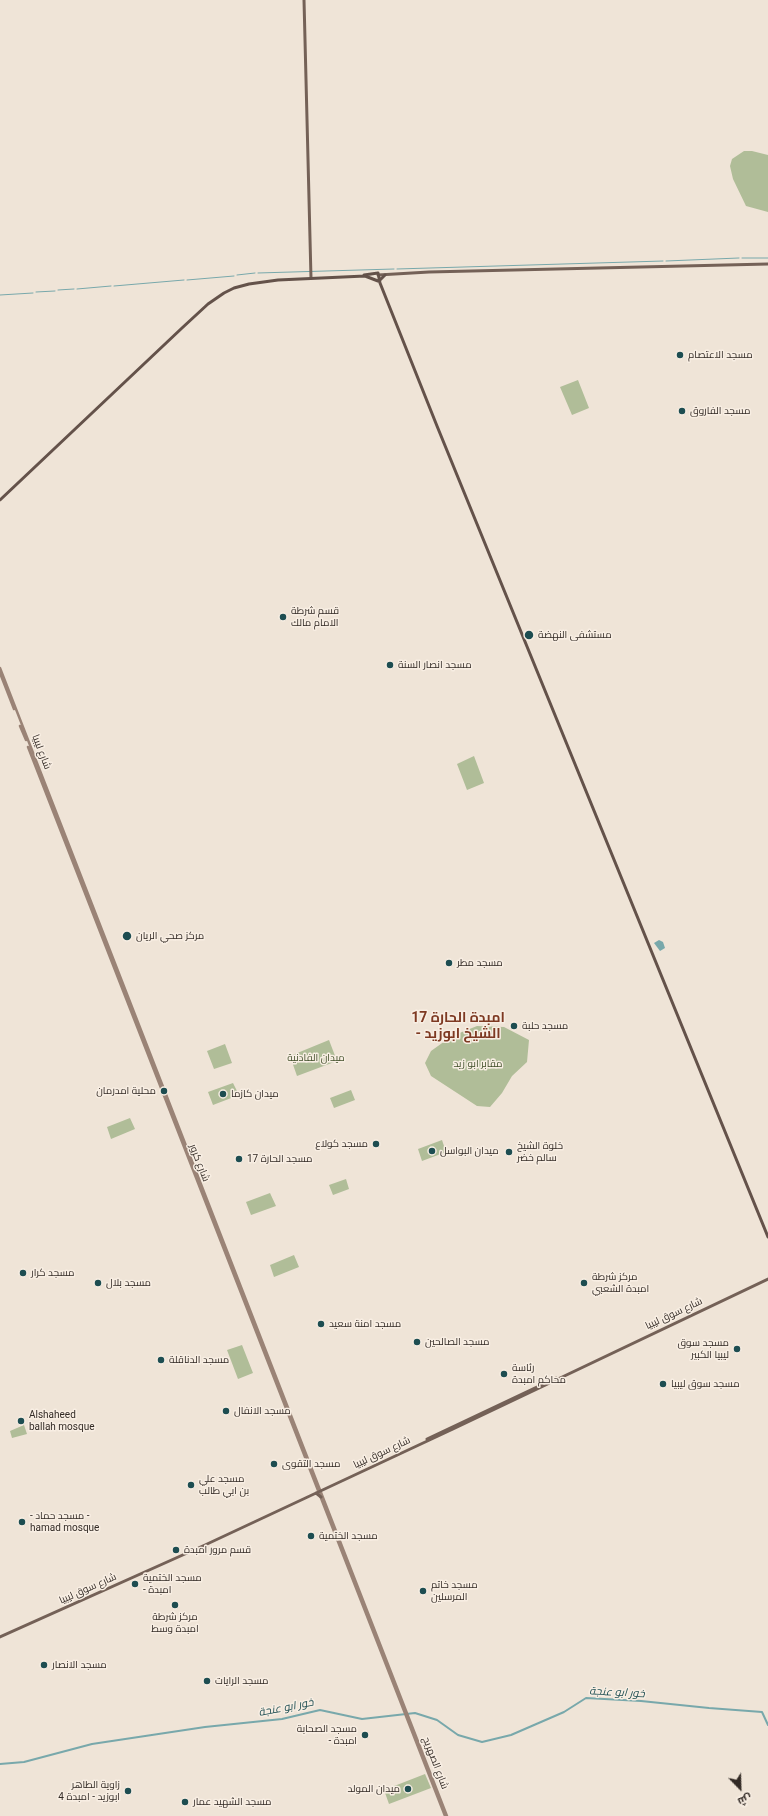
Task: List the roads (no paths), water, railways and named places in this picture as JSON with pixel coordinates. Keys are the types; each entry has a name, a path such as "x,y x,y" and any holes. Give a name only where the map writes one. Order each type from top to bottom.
{"highway":[{"path":"0,500 182,328 215,299 234,288 249,284 311,274 376,274 768,1237"},
{"path":"364,275 379,281"},
{"path":"379,281 385,275"}],"main road":[{"path":"304,0 311,274"},
{"path":"376,274 768,264"},
{"path":"376,274 389,274"},
{"name":"شارع ليبيا","path":"0,668 66,843"},
{"name":"شارع كرور","path":"66,843 406,1712"},
{"name":"شارع سوق ليبيا","path":"0,1636 201,1545 768,1279"},
{"name":"شارع سوق ليبيا","path":"319,1490 601,1358"},
{"path":"319,1490 406,1712"},
{"name":"شارع الصهريج","path":"406,1712 446,1816"}],"water":[{"path":"659,940 663,942 665,948 660,951 654,943"}],"waterway":[{"path":"666,261 739,258"},
{"path":"742,258 768,258"},
{"path":"397,269 663,261"},
{"path":"258,273 394,269"},
{"path":"237,275 255,273"},
{"path":"187,280 234,276"},
{"path":"114,286 184,280"},
{"path":"77,289 111,286"},
{"path":"58,290 74,289"},
{"path":"36,292 55,291"},
{"path":"0,295 33,293"},
{"name":"خور ابو عنجة","path":"0,1764 24,1762 92,1744 205,1727 282,1719 320,1710 362,1719 415,1713 437,1720 458,1735 482,1742 511,1735 564,1712 586,1698 641,1701 762,1712 768,1725"}],"place":[{"name":"مسجد الاعتصام","path":"680,355"},
{"name":"مسجد الفاروق","path":"682,411"},
{"name":"قسم شرطة الامام مالك","path":"283,617"},
{"name":"مستشفى النهضة","path":"529,635"},
{"name":"مسجد انصار السنة","path":"390,665"},
{"name":"مركز صحي الريان","path":"127,936"},
{"name":"مسجد مطر","path":"449,963"},
{"name":"مسجد حلبة","path":"514,1026"},
{"name":"محلية امدرمان","path":"164,1091"},
{"name":"ميدان كازما","path":"223,1094"},
{"name":"مسجد كولاع","path":"376,1144"},
{"name":"ميدان البواسل","path":"432,1151"},
{"name":"خلوة الشيخ سالم خضر","path":"509,1152"},
{"name":"مسجد الحارة 17","path":"239,1159"},
{"name":"مسجد كرار","path":"23,1273"},
{"name":"مسجد بلال","path":"98,1283"},
{"name":"مركز شرطة امبدة الشعبي","path":"584,1283"},
{"name":"مسجد امنة سعيد","path":"321,1324"},
{"name":"مسجد الصالحين","path":"417,1342"},
{"name":"مسجد سوق ليبيا الكبير","path":"737,1349"},
{"name":"مسجد الدناقلة","path":"161,1360"},
{"name":"رئاسة محاكم امبدة","path":"504,1374"},
{"name":"مسجد سوق ليبيا","path":"663,1384"},
{"name":"مسجد الانفال","path":"226,1411"},
{"name":"Alshaheed ballah mosque","path":"21,1421"},
{"name":"مسجد التقوى","path":"274,1464"},
{"name":"مسجد علي بن ابي طالب","path":"191,1485"},
{"name":"- مسجد حماد - hamad mosque","path":"22,1522"},
{"name":"مسجد الختمية","path":"311,1536"},
{"name":"قسم مرور امبدة","path":"176,1550"},
{"name":"مسجد الختمية - امبدة","path":"135,1584"},
{"name":"مسجد خاتم المرسلين","path":"423,1591"},
{"name":"مركز شرطة امبدة وسط","path":"175,1605"},
{"name":"مسجد الانصار","path":"44,1665"},
{"name":"مسجد الرايات","path":"207,1681"},
{"name":"مسجد الصحابة - امبدة","path":"365,1735"},
{"name":"ميدان المولد","path":"408,1789"},
{"name":"زاوية الطاهر ابوزيد - امبدة 4","path":"128,1791"},
{"name":"مسجد الشهيد عمار","path":"185,1802"}],"district":[{"name":"امبدة الحارة 17 - الشيخ ابوزيد","path":"458,1026"}],"park label":[{"name":"ميدان الفادنية","path":"316,1058"},
{"name":"مقابر ابو زيد","path":"478,1064"}]}
